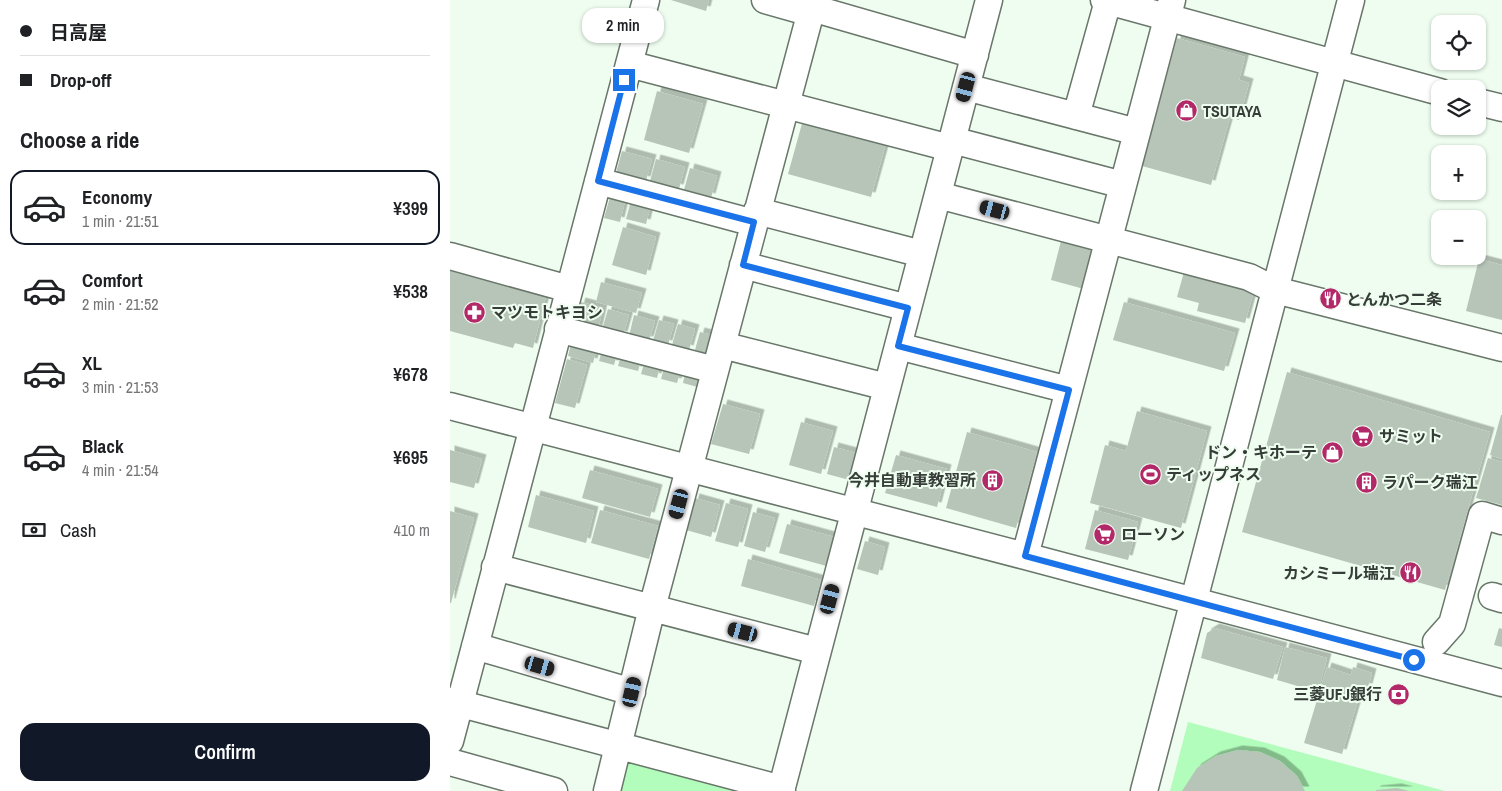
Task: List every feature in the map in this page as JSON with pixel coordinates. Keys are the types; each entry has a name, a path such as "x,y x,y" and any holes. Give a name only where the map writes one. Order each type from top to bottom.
{"street":[{"path":"450,741 455,702 475,646 646,0"},
{"path":"765,0 812,7 975,55"},
{"path":"455,702 781,790 989,0"},
{"path":"1144,791 1351,0"},
{"path":"1076,116 1106,1 1170,8 1334,64 1431,90"},
{"path":"607,791 688,469 812,7"},
{"path":"1025,556 1170,8"},
{"path":"629,64 785,106 1123,185"},
{"path":"966,87 1137,132"},
{"path":"1486,104 1502,108"},
{"path":"598,181 922,254"},
{"path":"938,195 1248,278 1275,290 1502,348"},
{"path":"450,256 569,290"},
{"path":"743,265 908,308"},
{"path":"558,329 887,387"},
{"path":"898,346 1069,390"},
{"path":"450,406 1502,683"},
{"path":"1436,642 1452,624 1482,515 1502,521"},
{"path":"495,567 817,651"},
{"path":"475,646 632,692"},
{"path":"450,762 554,791"}],"green space":[{"path":"1188,722 1445,791 1170,791"},
{"path":"633,760 745,791 617,791 625,765"}],"building":[{"path":"671,0 709,0 706,11"},
{"path":"1177,38 1245,57 1239,80 1249,83 1239,120 1230,117 1211,185 1142,166"},
{"path":"657,91 703,104 689,153 644,140"},
{"path":"803,120 886,143 871,197 788,174"},
{"path":"622,151 652,159 646,181 616,173"},
{"path":"656,159 685,167 679,189 650,181"},
{"path":"690,168 717,176 711,198 684,190"},
{"path":"610,197 625,201 620,222 604,218"},
{"path":"632,197 651,203 646,224 626,219"},
{"path":"623,227 656,237 646,275 612,265"},
{"path":"1061,241 1095,250 1084,289 1051,280"},
{"path":"1486,261 1502,265 1502,320 1466,311 1478,265 1486,265"},
{"path":"450,266 547,292 533,348 515,343 513,348 450,331"},
{"path":"1184,272 1254,290 1245,323 1197,311 1199,303 1177,297"},
{"path":"601,282 642,293 636,313 596,302"},
{"path":"581,302 603,308 598,330 575,323"},
{"path":"1124,302 1235,333 1224,371 1113,340"},
{"path":"608,309 629,315 623,336 602,330"},
{"path":"634,315 655,321 649,341 629,336"},
{"path":"659,320 674,324 668,345 653,341"},
{"path":"678,324 695,329 689,350 672,345"},
{"path":"700,332 716,336 711,355 695,350"},
{"path":"572,340 597,347 593,363 568,356"},
{"path":"603,347 618,351 614,365 599,361"},
{"path":"622,351 642,357 638,371 618,366"},
{"path":"646,357 661,362 657,378 641,374"},
{"path":"567,359 587,365 575,408 555,403"},
{"path":"666,361 682,366 677,383 661,379"},
{"path":"686,368 706,373 701,388 683,383"},
{"name":"ラパーク瑞江","path":"1287,372 1490,432 1445,590 1242,532"},
{"path":"723,404 760,414 749,454 711,444"},
{"path":"1137,411 1207,431 1181,528 1090,503 1105,445 1126,451"},
{"path":"1502,415 1502,459 1490,455"},
{"path":"801,422 833,431 821,474 789,465"},
{"name":"今井自動車教習所","path":"967,432 1037,452 1016,528 946,508"},
{"path":"834,447 860,454 853,481 827,474"},
{"path":"450,450 482,459 474,488 450,482"},
{"path":"896,455 947,469 937,507 885,493"},
{"path":"1488,458 1502,462 1502,505 1476,498"},
{"path":"590,470 658,489 650,517 582,498"},
{"path":"536,495 594,511 586,543 528,527"},
{"path":"695,498 720,505 711,537 686,530"},
{"path":"726,503 748,509 738,547 715,541"},
{"path":"600,510 658,526 649,559 591,543"},
{"path":"1095,510 1138,522 1128,560 1085,549"},
{"path":"450,511 474,518 451,603 450,603"},
{"path":"753,512 775,518 765,552 744,546"},
{"path":"787,524 838,538 830,567 779,553"},
{"path":"865,541 885,547 878,575 857,569"},
{"path":"748,559 821,580 814,606 741,586"},
{"path":"1215,628 1283,647 1273,679 1201,658 1207,633"},
{"path":"1499,628 1502,629 1502,647 1494,645"},
{"path":"1285,647 1327,658 1318,692 1277,680"},
{"path":"1327,667 1351,675 1353,667 1372,673 1368,688 1362,687 1342,754 1304,743"},
{"path":"1238,750 1260,752 1280,761 1297,776 1305,791 1182,791 1197,768 1216,756"},
{"path":"1397,788 1409,791 1376,791 1376,790"}],"place":[{"name":"TSUTAYA","path":"1187,111"},
{"name":"とんかつ二条","path":"1330,299"},
{"name":"マツモトキヨシ","path":"475,312"},
{"name":"サミット","path":"1363,436"},
{"name":"ドン・キホーテ","path":"1333,452"},
{"name":"ティップネス","path":"1150,474"},
{"name":"今井自動車教習所","path":"992,480"},
{"name":"ラパーク瑞江","path":"1366,482"},
{"name":"ローソン","path":"1105,534"},
{"name":"カシミール瑞江","path":"1411,573"},
{"name":"三菱UFJ銀行","path":"1398,694"}],"route":[{"path":"624,80 598,181 754,222 743,265 908,308 898,346 1069,390 1025,556 1414,660"}]}
